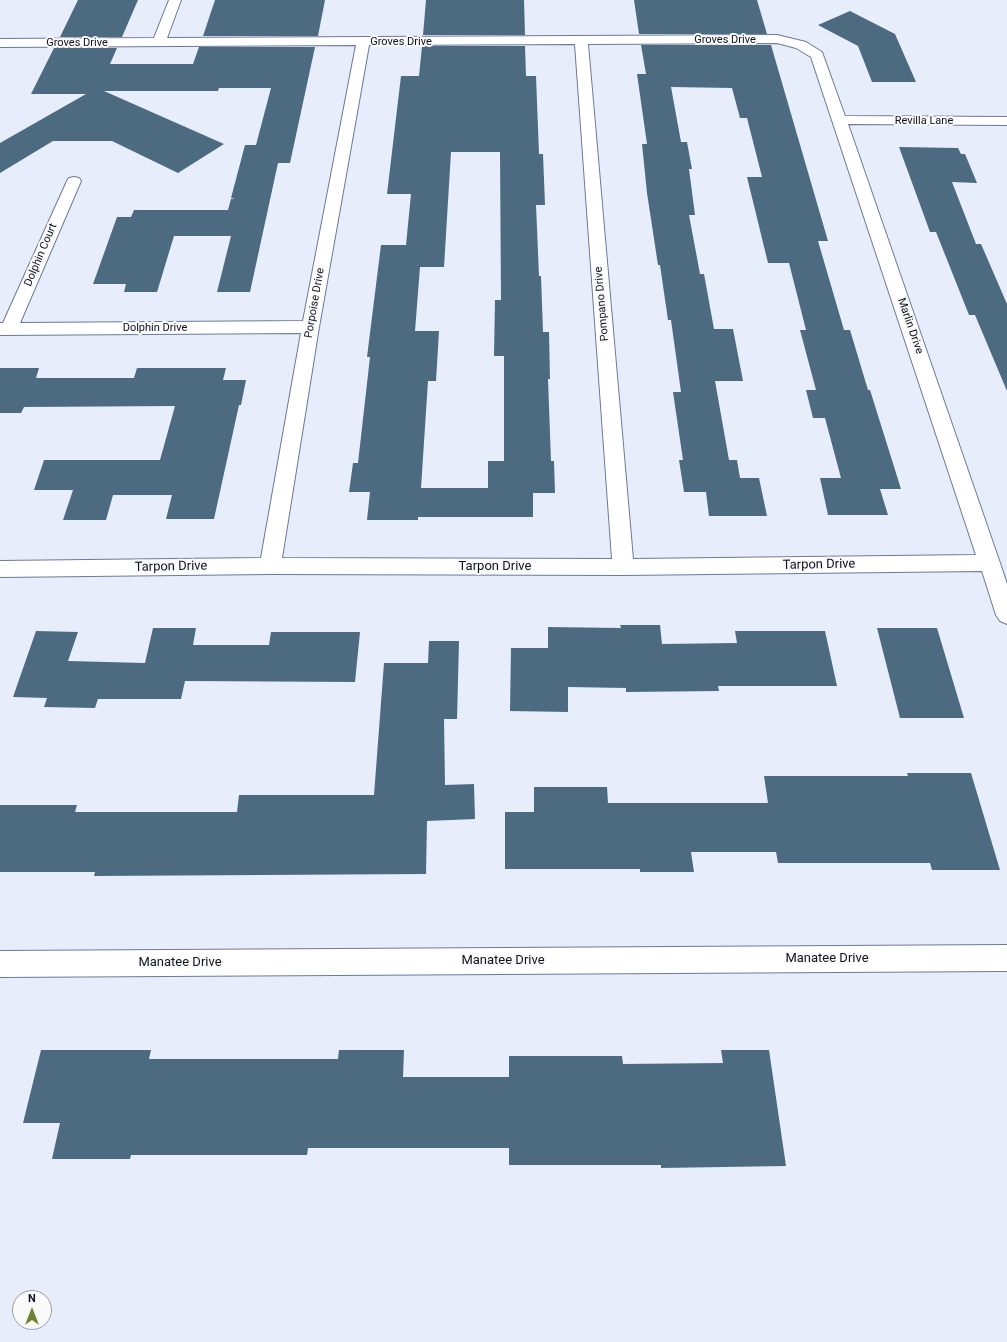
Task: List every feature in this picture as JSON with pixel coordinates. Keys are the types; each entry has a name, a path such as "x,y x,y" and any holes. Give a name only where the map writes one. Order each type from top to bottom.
{"street":[{"path":"159,42 175,0"},
{"name":"Groves Drive","path":"0,43 777,39 801,45"},
{"name":"Pompano Drive","path":"581,41 624,567"},
{"name":"Porpoise Drive","path":"270,566 310,327 363,42"},
{"name":"Marlin Drive","path":"801,45 817,55 1007,615"},
{"name":"Revilla Lane","path":"840,120 1007,121"},
{"name":"Dolphin Court","path":"5,329 74,181"},
{"name":"Dolphin Drive","path":"5,329 310,327"},
{"name":"Tarpon Drive","path":"0,569 270,566 624,567 990,563"},
{"name":"Manatee Drive","path":"0,964 1007,958"}],"building":[{"path":"78,0 138,0 122,37 60,37"},
{"path":"215,0 325,0 318,36 203,36"},
{"path":"426,0 524,0 525,35 423,35"},
{"path":"634,0 757,0 767,34 639,34"},
{"path":"850,11 895,34 916,82 872,82 858,46 818,25"},
{"path":"641,45 771,45 828,241 818,241 844,330 850,330 901,489 880,489 888,515 828,515 820,478 841,478 825,418 813,418 806,390 816,390 800,330 806,330 789,263 768,263 747,177 762,177 747,118 740,118 732,88 671,87 681,142 687,142 692,169 689,169 695,215 689,215 700,274 704,274 714,329 733,329 743,381 715,381 729,460 737,460 740,478 759,478 767,516 709,516 706,492 684,492 679,460 683,460 673,392 681,392 671,320 668,320 660,265 658,265 647,193 642,144 647,144 637,74 646,74"},
{"path":"422,46 525,46 526,76 536,76 539,154 543,154 545,205 536,205 539,276 541,276 543,332 549,332 550,379 548,379 551,461 554,461 555,493 533,493 533,517 418,517 418,520 367,520 370,492 349,492 353,463 358,463 370,357 367,357 381,245 406,245 411,194 387,194 401,76 419,76","holes":["451,152 500,152 501,300 495,300 494,356 504,356 504,461 488,461 488,488 421,488 428,381 436,381 439,331 415,331 420,267 444,267"]},
{"path":"199,47 315,47 290,163 278,163 250,292 217,292 231,236 174,236 157,292 124,292 126,284 93,284 117,217 131,217 134,210 228,210 231,199 235,199 231,198 245,145 256,145 271,88 219,88 218,91 104,91 224,144 178,173 112,141 53,141 0,173 0,143 86,94 31,94 54,48 117,48 110,64 193,64"},
{"path":"899,147 958,148 961,154 965,154 977,183 952,182 976,244 981,244 1007,304 1007,391 975,315 969,315 936,232 930,232"},
{"path":"0,368 39,368 36,378 134,378 137,368 226,368 223,380 246,380 241,405 239,405 214,519 166,519 172,495 113,495 106,520 63,520 73,490 34,490 44,460 160,460 175,406 24,407 21,413 0,413"},
{"path":"620,625 660,625 662,644 737,643 735,631 825,631 837,686 718,686 719,691 626,692 626,688 568,687 568,712 510,711 511,648 548,648 548,627 621,628"},
{"path":"153,628 196,628 193,645 269,645 271,632 360,632 355,682 185,681 181,699 98,699 95,708 44,707 47,698 13,697 36,631 78,632 68,661 145,663"},
{"path":"877,628 937,628 964,718 900,718"},
{"path":"429,641 459,641 457,719 444,719 445,785 474,784 475,819 427,821 426,874 94,876 95,872 0,872 0,805 77,805 75,812 237,812 239,795 374,795 384,663 428,663"},
{"path":"907,773 971,773 1000,870 932,870 930,863 778,863 776,852 691,852 694,872 640,872 640,869 505,869 505,812 534,812 534,787 607,787 608,803 768,803 764,776 908,776"},
{"path":"41,1050 151,1050 149,1059 338,1059 339,1050 404,1050 403,1077 509,1077 509,1056 622,1056 623,1064 723,1063 721,1050 769,1050 786,1166 661,1168 661,1165 509,1165 509,1148 308,1148 307,1155 131,1155 130,1159 52,1159 60,1123 23,1123"}]}
